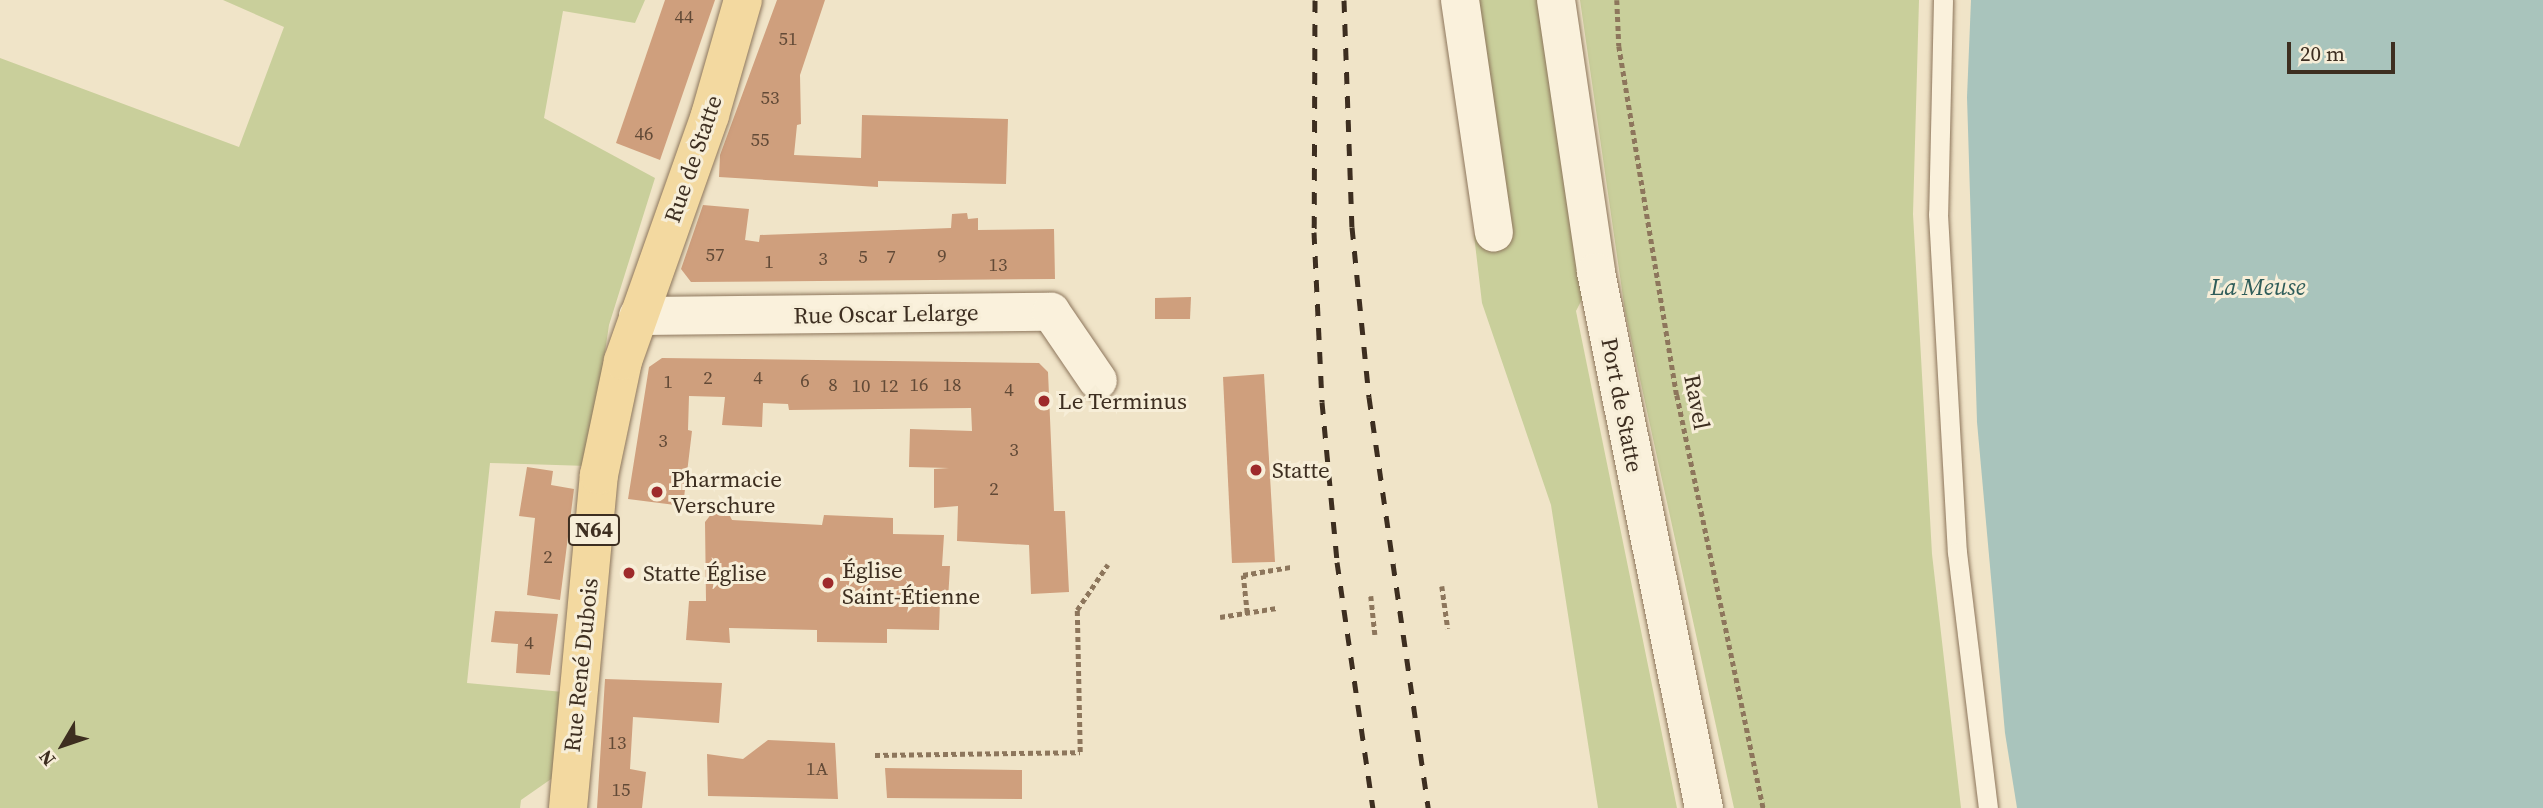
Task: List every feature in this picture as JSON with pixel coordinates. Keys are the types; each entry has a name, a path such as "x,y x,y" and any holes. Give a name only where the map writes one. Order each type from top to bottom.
{"main road":[{"name":"Rue de Statte","path":"638,316 710,115 743,0"},
{"name":"Rue René Dubois","path":"568,808 599,475 623,361 638,316"}],"street":[{"path":"1460,0 1494,233"},
{"name":"Port de Statte","path":"1556,0 1596,272 1704,808"},
{"name":"Rue Oscar Lelarge","path":"638,316 1051,312 1098,381"}],"lane":[{"path":"1943,0 1938,214 1958,552 1988,808"}],"path":[{"name":"Ravel","path":"1617,0 1619,46 1677,395 1763,808"},
{"path":"874,755 1080,752 1077,610 1108,564"},
{"path":"1247,613 1243,575 1291,567"},
{"path":"1443,586 1448,629"},
{"path":"1371,596 1375,635"},
{"path":"1220,617 1277,608"}],"green space":[{"path":"223,0 645,0 635,23 563,11 544,118 655,178 609,325 588,466 490,463 467,683 563,692 554,777 521,800 520,808 0,808 0,58 239,147 284,27"},
{"path":"1460,0 1557,0 1596,272 1576,311 1677,808 1598,808 1551,505 1482,303 1474,235 1494,233"},
{"path":"1580,0 1919,0 1913,214 1932,554 1961,808 1734,808 1625,311"}],"water":[{"name":"La Meuse","path":"1971,0 2543,0 2543,808 2017,808 2005,733 1977,422 1967,97"}],"building":[{"path":"665,0 715,0 660,160 616,143"},
{"path":"777,0 825,0 800,75 801,124 797,125 794,155 861,158 862,115 1008,119 1006,184 878,181 878,187 719,177 720,155"},
{"path":"703,205 749,209 745,240 759,242 760,235 951,228 952,214 967,213 968,219 978,218 978,230 1054,229 1055,279 691,282 681,269"},
{"path":"1191,297 1190,319 1155,319 1155,298"},
{"path":"662,358 1039,363 1048,372 1054,511 1065,511 1069,592 1031,594 1029,545 957,541 958,506 934,508 934,469 949,468 909,467 910,429 972,431 971,408 789,410 788,404 763,403 762,427 722,425 725,397 689,396 688,430 692,431 683,506 628,499 649,367"},
{"path":"1264,374 1275,562 1232,563 1223,377"},
{"path":"527,467 553,471 551,485 574,489 560,600 527,595 535,518 519,516"},
{"name":"Église Saint-Étienne","path":"716,508 728,512 732,520 822,525 824,515 893,518 893,534 944,535 942,566 950,566 948,600 940,600 939,630 887,629 887,643 817,642 817,630 729,628 730,643 686,640 689,601 706,601 705,522"},
{"path":"495,611 558,614 550,675 516,673 518,644 491,642"},
{"path":"605,679 722,683 719,723 633,717 630,769 646,772 642,808 597,808"},
{"path":"768,740 835,743 838,799 708,796 707,754 743,759"},
{"path":"885,768 1022,770 1022,799 887,798"}],"railway":[{"path":"1315,0 1314,232 1322,402 1337,562 1373,808"},
{"path":"1344,0 1352,227 1369,397 1428,808"}],"place":[{"name":"Le Terminus","path":"1044,401"},
{"name":"Statte","path":"1256,470"},
{"name":"Pharmacie Verschure","path":"657,492"},
{"name":"Statte Église","path":"629,573"},
{"name":"Église Saint-Étienne","path":"828,583"}]}
